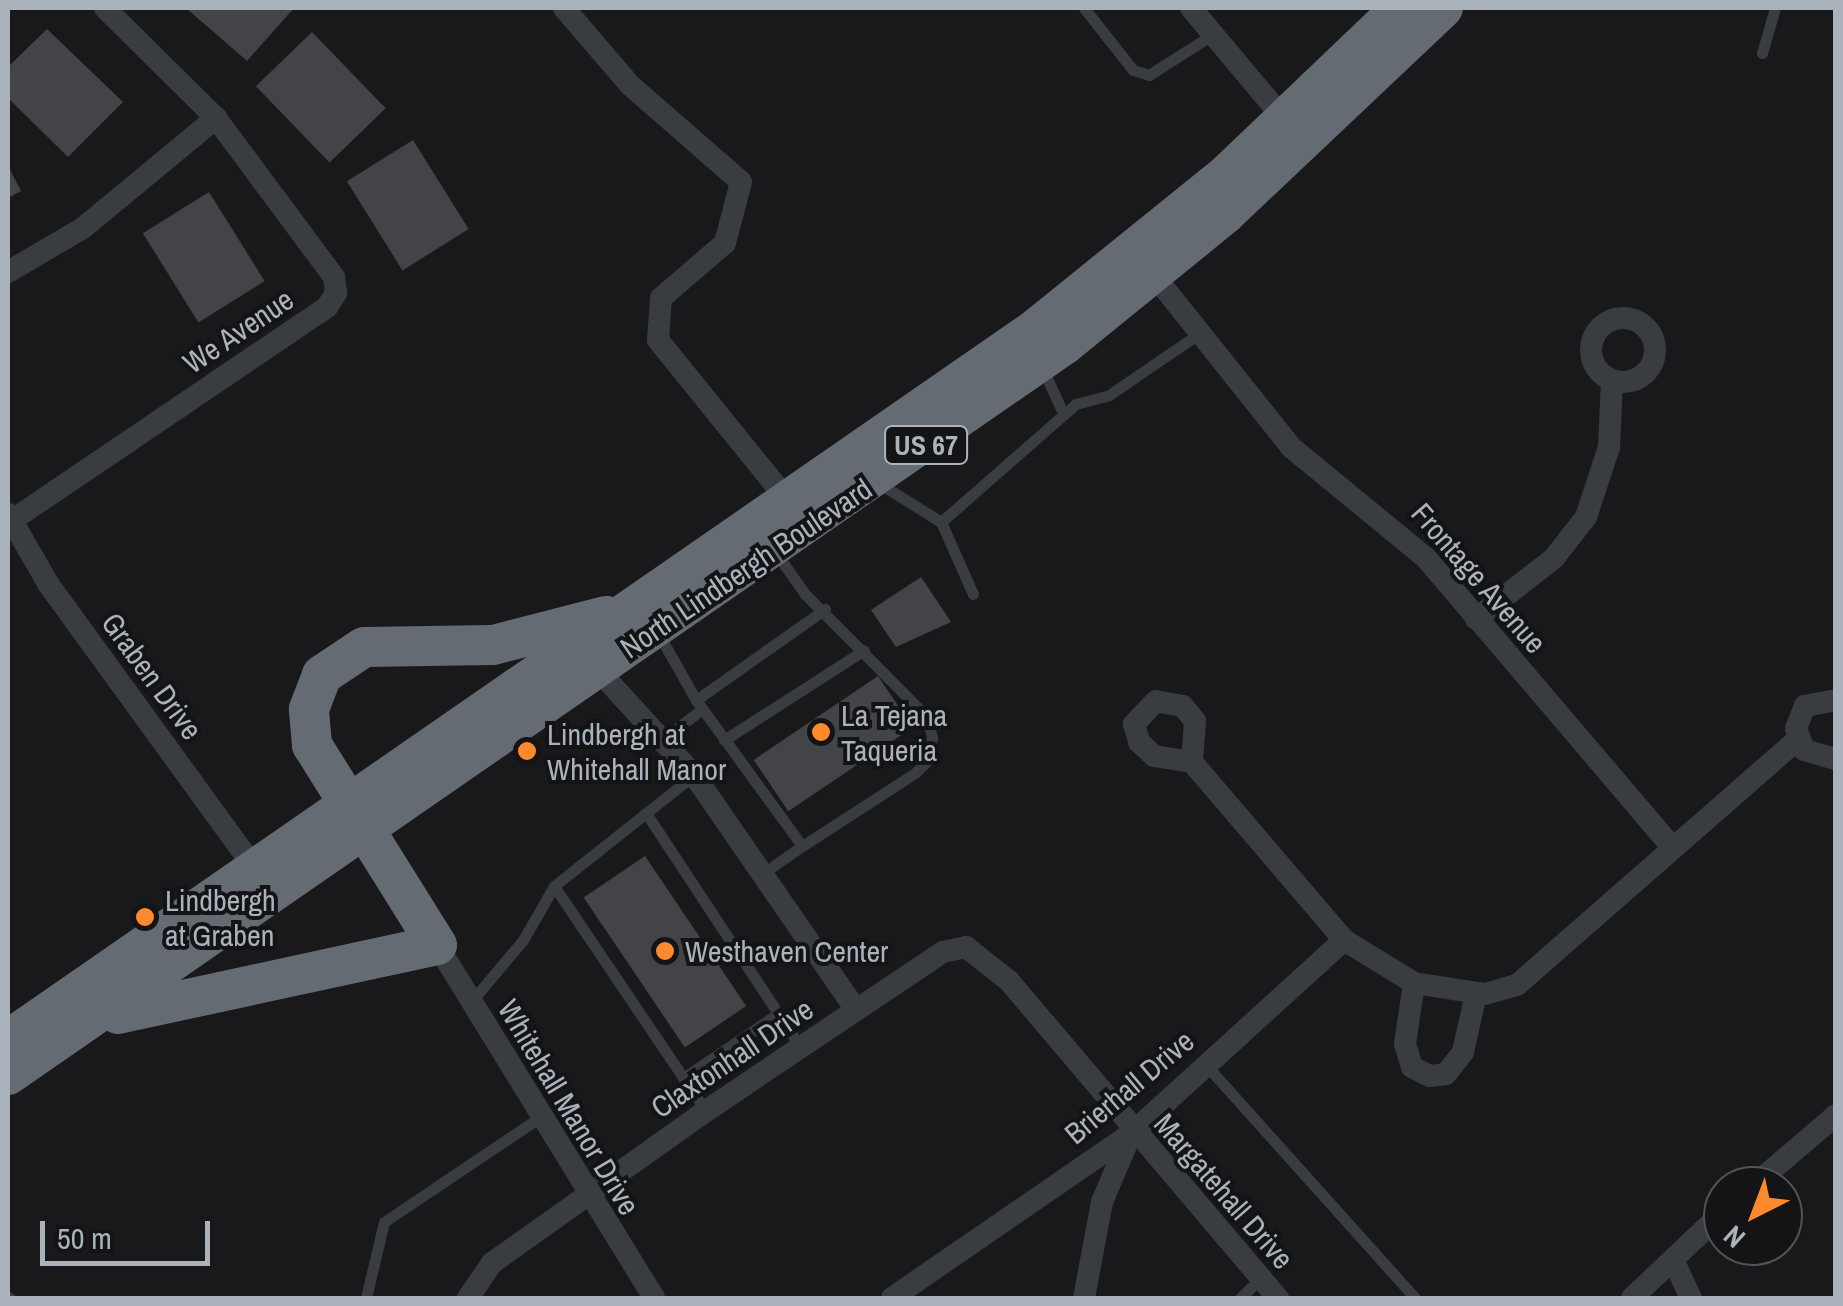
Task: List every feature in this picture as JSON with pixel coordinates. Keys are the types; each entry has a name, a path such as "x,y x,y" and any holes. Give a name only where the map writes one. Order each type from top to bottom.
{"highway":[{"name":"North Lindbergh Boulevard","path":"8,1076 357,817 648,618 790,503 1099,281 1285,120 1400,8"},
{"name":"North Lindbergh Boulevard","path":"8,1040 255,869 357,817 598,670 648,618 774,550 1040,363 1153,274 1443,8"},
{"path":"83,1024 436,945 357,817 307,726 322,675 346,654 524,640 648,618"}],"street":[{"name":"We Avenue","path":"9,517 327,307 336,293 334,276 216,118 107,8"},
{"path":"564,8 630,85 741,182 725,243 661,298 658,340 790,503"},
{"path":"1191,8 1285,120"},
{"path":"8,272 83,228 216,118"},
{"name":"Frontage Avenue","path":"1153,274 1292,448 1381,513 1670,845"},
{"path":"1476,619 1554,558 1586,516 1608,446 1612,381"},
{"name":"Graben Drive","path":"9,517 255,869"},
{"path":"598,670 694,775 856,1010"},
{"path":"1192,762 1344,940 1414,983 1476,994 1517,985 1670,845 1797,740 1806,706 1836,700"},
{"path":"1797,740 1813,758 1836,759"},
{"name":"Brierhall Drive","path":"892,1298 1132,1132 1204,1062 1344,940"},
{"name":"Whitehall Manor Drive","path":"436,945 586,1197 654,1298"},
{"name":"Claxtonhall Drive","path":"468,1298 492,1263 706,1111 943,952 966,946"},
{"name":"Margatehall Drive","path":"966,946 1008,981 1132,1132 1278,1298"},
{"path":"1414,983 1405,1044 1412,1067 1430,1076 1446,1074 1462,1052 1476,994"},
{"path":"1777,1166 1836,1116"},
{"path":"1084,1298 1102,1202 1132,1132"},
{"path":"1632,1298 1642,1282 1675,1264 1703,1234"},
{"path":"1675,1264 1690,1298"}],"lane":[{"path":"1084,8 1133,70 1149,75 1213,34"},
{"path":"1762,53 1775,8"},
{"path":"940,522 1064,413 1109,395 1200,333"},
{"path":"1040,363 1064,413"},
{"path":"874,481 940,522 973,594"},
{"path":"762,874 929,759 926,716 774,550"},
{"path":"662,740 699,704 825,609"},
{"path":"648,618 699,704 802,846"},
{"path":"724,740 864,650"},
{"path":"470,1003 523,940 554,886 694,775"},
{"path":"646,813 802,1048"},
{"path":"554,886 706,1111"},
{"path":"683,1078 779,1013"},
{"path":"1204,1062 1415,1298"},
{"path":"366,1298 384,1222 538,1119"},
{"path":"1240,1298 1261,1278"}],"building":[{"path":"186,8 294,8 247,61"},
{"path":"47,29 123,102 68,157 8,98 8,67"},
{"path":"312,32 386,108 330,162 256,86"},
{"path":"413,140 469,229 402,270 347,181"},
{"path":"8,166 21,191 8,198"},
{"path":"209,192 265,281 198,322 143,233"},
{"path":"921,577 951,622 896,647 871,610"},
{"path":"878,676 913,727 788,811 754,760"},
{"name":"Westhaven Center","path":"645,856 746,1006 685,1047 584,897"}],"place":[{"name":"La Tejana Taqueria","path":"821,732"},
{"name":"Lindbergh at Whitehall Manor","path":"527,751"},
{"name":"Lindbergh at Graben","path":"145,917"},
{"name":"Westhaven Center","path":"665,951"}]}
